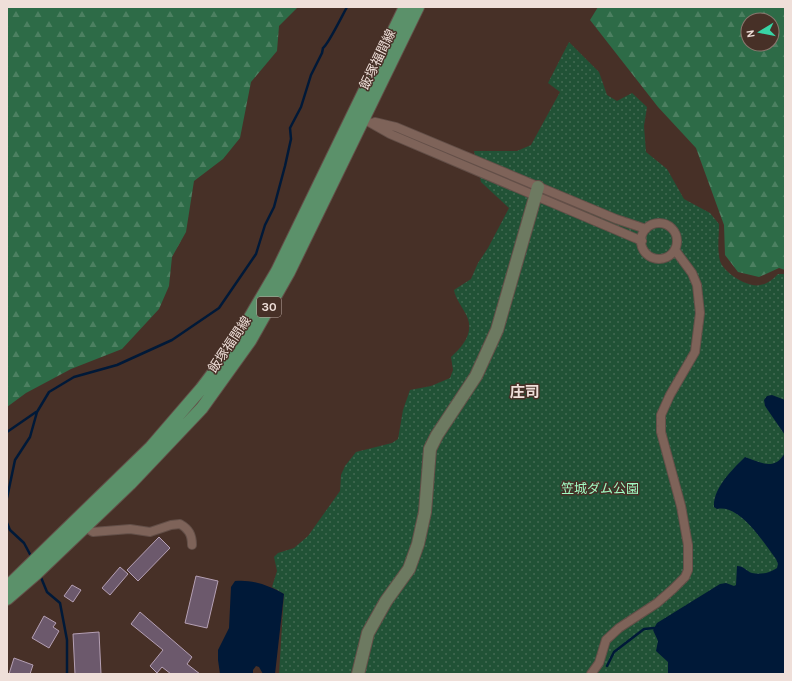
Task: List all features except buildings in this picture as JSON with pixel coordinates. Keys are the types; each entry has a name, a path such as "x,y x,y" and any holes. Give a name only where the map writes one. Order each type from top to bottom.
{"main road":[{"name":"飯塚福間線","path":"7,599 28,574 81,524 130,484 202,408 250,341 289,272 359,116 405,7"},
{"name":"飯塚福間線","path":"359,116 418,7"},
{"name":"飯塚福間線","path":"7,587 28,574"}],"street":[{"path":"359,116 390,134 537,191 646,229"},
{"path":"537,191 642,241"},
{"path":"358,674 368,633 386,601 408,569 418,544 425,512 430,449 476,376 497,330 537,191"},
{"path":"656,224 667,225 672,229 677,239 675,250 663,259 653,258 645,252 642,241 646,229 656,224"},
{"path":"591,674 599,663 606,640 619,628 657,603 673,590 685,577 688,570 688,545 681,506 661,432 661,415 670,395 695,352 700,313 697,285 684,260 675,250"},
{"path":"81,524 93,532 130,529 150,532 171,525 180,524 189,531 192,539 192,545"}],"green space":[{"path":"7,7 298,7 279,26 277,51 251,82 240,138 223,159 194,181 186,232 172,257 169,286 159,309 122,349 71,369 26,393 7,407"},
{"path":"598,7 785,7 785,270 779,268 759,277 738,272 725,255 724,225 696,148 658,107 590,20"},
{"name":"笠城ダム公園","path":"569,42 599,72 607,95 617,101 632,93 647,107 644,126 646,152 667,169 684,199 710,213 719,224 718,247 722,266 737,279 755,285 768,282 778,274 785,274 785,674 279,674 284,594 272,587 277,571 274,557 278,553 294,548 308,536 340,491 341,475 345,466 356,452 392,443 398,439 403,410 410,390 431,386 450,378 453,370 451,357 463,345 469,330 468,319 456,298 454,290 471,279 478,263 488,248 509,208 481,182 474,151 517,151 531,145 560,92 548,83"}],"water":[{"path":"772,395 785,400 785,435 765,406 764,400 767,396"},
{"path":"785,453 785,674 668,674 668,662 656,651 658,641 653,630 657,623 720,584 726,583 734,586 736,585 737,566 752,573 758,574 762,574 777,568 778,564 776,559 751,526 743,518 734,512 726,509 717,509 714,507 720,486 745,457 762,463 772,464 781,459"},
{"path":"235,581 248,581 261,584 284,594 275,674 263,674 259,667 256,666 253,670 253,674 220,674 218,650 229,628 231,587"}],"waterway":[{"path":"7,498 15,460 30,437 37,412 49,392 74,377 117,365 172,340 219,308 256,254 265,225 274,207 291,139 290,128 301,107 311,75 323,48 332,36 347,7"},
{"path":"7,432 36,412"},
{"path":"7,523 10,530 24,543 32,558"},
{"path":"40,575 47,592 60,603 67,640 67,674"},
{"path":"607,666 614,652 644,629 654,628"}],"district":[{"name":"庄司","path":"525,392"}]}
